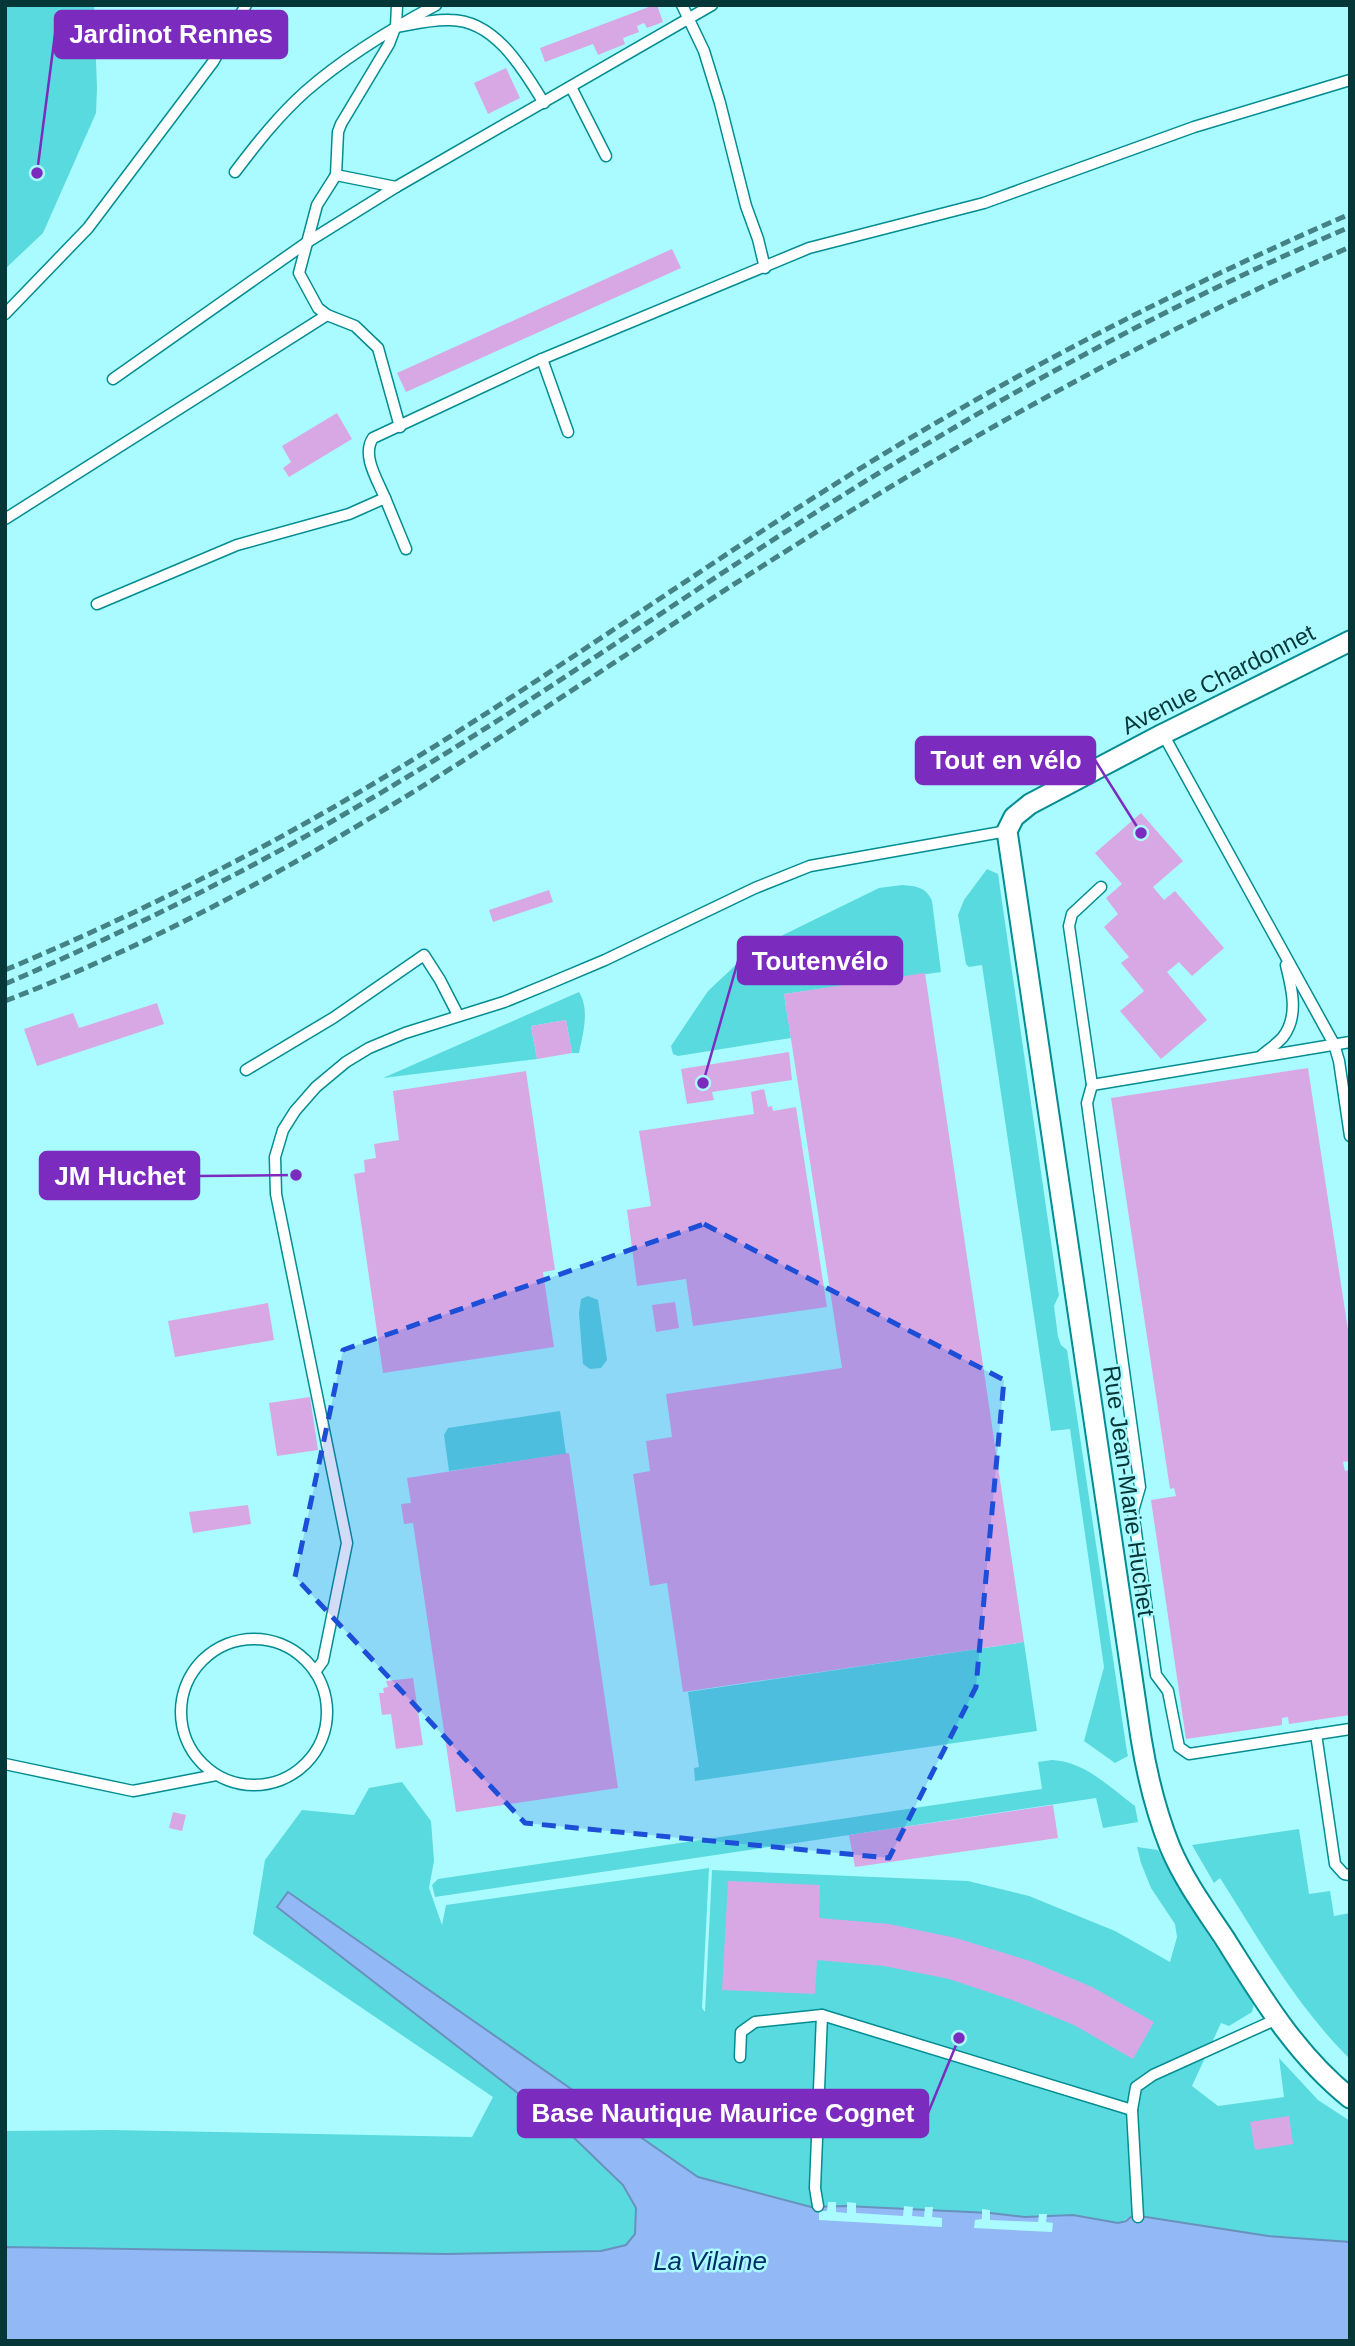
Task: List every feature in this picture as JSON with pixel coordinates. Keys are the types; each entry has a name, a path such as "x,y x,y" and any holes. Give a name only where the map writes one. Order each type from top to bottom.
{"street":[{"name":"Avenue Chardonnet","path":"1007,831 1014,817 1030,804 1350,641"},
{"name":"Rue Jean-Marie Huchet","path":"1007,831 1148,1775 1159,1816 1180,1868 1277,2019 1315,2067 1350,2098"}],"lane":[{"path":"5,314 88,228 213,62 246,5"},
{"path":"397,5 396,27 389,44 338,132 336,175 317,205 299,273 318,307 327,315 355,326 378,348 400,427"},
{"path":"234,172 266,132 307,91 396,27 436,5"},
{"path":"682,5 704,51 765,268"},
{"path":"113,379 306,243 396,187 712,5"},
{"path":"396,27 450,19 473,24 500,41 544,103"},
{"path":"406,549 369,455 368,445 373,438 542,359 809,248 984,203 1194,127 1350,80"},
{"path":"571,87 606,156"},
{"path":"336,175 396,187"},
{"path":"5,519 327,315"},
{"path":"542,359 568,432"},
{"path":"97,604 237,545 349,514 385,498"},
{"path":"1163,734 1334,1044 1350,1136"},
{"path":"315,1672 323,1661 347,1543 276,1194 275,1157 283,1130 295,1111 316,1087 345,1062 369,1048 458,1015 504,1002 605,960 755,888 810,866 1007,831"},
{"path":"1101,887 1072,914 1069,926 1092,1085 1087,1103 1140,1487 1133,1511 1156,1675 1168,1691 1179,1747 1189,1754 1350,1729"},
{"path":"1261,1057 1283,1037 1293,1014 1292,989 1283,951"},
{"path":"246,1070 333,1018 424,955 458,1015"},
{"path":"1092,1085 1350,1042"},
{"path":"250,1639 279,1643 301,1656 315,1672 325,1695 327,1721 318,1749 301,1768 284,1779 259,1785 240,1784 216,1775 202,1764 188,1744 182,1728 181,1703 189,1678 205,1658 226,1645 250,1639"},
{"path":"1316,1734 1335,1864 1344,1874 1350,1875"},
{"path":"5,1764 133,1791 216,1775"},
{"path":"740,2057 741,2032 755,2022 822,2015 1132,2110"},
{"path":"818,2206 816,2188 822,2015"},
{"path":"1138,2217 1132,2110 1136,2087 1175,2064 1277,2019"}],"highlighted area":[{"path":"704,1224 1004,1380 976,1687 889,1858 525,1823 295,1577 343,1350"}],"shaded area":[{"path":"5,5 94,5 97,88 96,113 43,233 5,269"},
{"path":"987,869 998,874 1059,1295 1054,1306 1058,1337 1067,1350 1128,1756 1115,1763 1084,1741 1104,1667 1070,1429 1051,1431 982,965 969,967 966,964 958,915 964,900"},
{"path":"902,885 920,888 932,901 941,972 784,994 791,1038 678,1056 673,1054 671,1046 708,991 740,961 785,934 879,888"},
{"path":"579,992 585,1014 579,1053 572,1053 566,1020 531,1026 537,1059 383,1078"},
{"path":"588,1296 598,1300 607,1360 601,1368 590,1369 583,1364 579,1313 581,1299"},
{"path":"560,1411 566,1454 449,1471 444,1435 448,1428"},
{"path":"1024,1642 1037,1731 695,1781 694,1768 699,1767 688,1692"},
{"path":"1052,1760 1076,1765 1106,1784 1135,1806 1138,1822 1103,1828 1096,1798 435,1897 432,1885 438,1879 1042,1789 1038,1762"},
{"path":"402,1782 431,1821 434,1861 429,1888 442,1925 446,1905 709,1868 702,2008 705,2012 712,1870 968,1881 1029,1896 1115,1931 1170,1962 1177,1937 1175,1924 1151,1888 1137,1847 1158,1850 1189,1906 1254,2004 1252,2012 1229,2026 1221,2023 1192,2086 1218,2106 1284,2097 1279,2058 1318,2100 1350,2121 1350,2242 1268,2236 1146,2217 1131,2217 1118,2223 1061,2215 1025,2217 845,2206 811,2207 698,2177 635,2133 663,2107 680,2103 701,2108 701,2094 668,2094 646,2100 622,2124 288,1892 277,1908 567,2131 623,2185 636,2208 635,2234 627,2245 601,2251 446,2254 5,2247 5,2131 111,2130 472,2137 493,2097 253,1934 265,1860 302,1810 354,1815 369,1788"},
{"path":"1299,1829 1309,1894 1330,1891 1334,1916 1350,1913 1350,2059 1296,1995 1220,1878 1214,1883 1192,1845"}],"water":[{"name":"La Vilaine","path":"288,1892 698,2177 811,2207 845,2206 1025,2217 1073,2215 1118,2223 1131,2217 1146,2217 1268,2236 1350,2242 1350,2341 5,2341 5,2247 446,2254 601,2251 626,2245 635,2234 636,2208 623,2185 567,2131 277,1907"}],"pier":[{"path":"828,2202 836,2202 836,2212 847,2213 847,2202 856,2203 856,2213 903,2216 904,2206 913,2207 912,2216 924,2217 925,2207 933,2207 932,2217 942,2218 942,2227 819,2220 819,2211 827,2211"},
{"path":"982,2209 990,2210 990,2220 1038,2222 1039,2214 1047,2214 1046,2222 1053,2223 1052,2232 974,2228 975,2220 982,2219"}],"building":[{"path":"657,5 663,22 647,28 644,23 637,26 639,32 623,38 625,44 598,55 593,44 545,62 540,48"},
{"path":"506,68 520,98 488,114 474,83"},
{"path":"672,249 681,268 406,392 397,373"},
{"path":"337,413 352,439 289,477 283,468 291,462 282,446"},
{"path":"1141,813 1183,861 1153,887 1164,900 1175,891 1224,948 1192,976 1179,962 1167,972 1207,1020 1161,1059 1120,1011 1144,991 1121,963 1129,957 1104,927 1118,914 1106,898 1122,884 1095,853"},
{"path":"549,890 553,902 493,922 489,910"},
{"path":"925,973 1024,1642 683,1692 667,1583 650,1586 633,1474 650,1471 646,1441 672,1437 666,1394 842,1368 784,994"},
{"path":"157,1003 164,1024 37,1066 24,1029 73,1013 79,1028"},
{"path":"566,1020 572,1053 537,1059 531,1026"},
{"path":"789,1052 792,1080 712,1092 714,1100 687,1104 681,1069"},
{"path":"1308,1068 1350,1343 1350,1461 1343,1462 1345,1471 1349,1470 1350,1475 1350,1715 1289,1724 1288,1717 1282,1718 1282,1725 1186,1739 1151,1500 1176,1496 1174,1488 1170,1489 1111,1098"},
{"path":"526,1071 555,1270 543,1272 554,1347 383,1373 354,1174 365,1172 364,1160 376,1158 374,1144 399,1140 393,1091"},
{"path":"764,1089 768,1107 772,1106 773,1111 796,1107 827,1307 693,1326 686,1279 637,1286 627,1210 651,1206 639,1131 754,1114 751,1092"},
{"path":"675,1302 679,1328 656,1332 652,1305"},
{"path":"268,1303 274,1340 175,1357 168,1321"},
{"path":"310,1397 318,1450 277,1456 269,1403"},
{"path":"569,1453 618,1788 456,1812 413,1523 404,1524 401,1504 411,1503 407,1478"},
{"path":"248,1505 251,1524 193,1533 189,1512"},
{"path":"413,1678 423,1745 396,1749 391,1714 382,1715 379,1693 384,1693 383,1688 388,1687 386,1681"},
{"path":"1053,1805 1058,1838 855,1867 849,1835"},
{"path":"173,1812 186,1815 182,1831 169,1828"},
{"path":"728,1881 820,1885 819,1918 889,1924 956,1938 1030,1961 1092,1987 1154,2022 1133,2059 1074,2025 1012,2000 949,1979 884,1966 817,1960 815,1994 722,1990"},
{"path":"1289,2116 1293,2144 1255,2150 1250,2122"}],"railway":[{"path":"5,970 168,896 392,773 782,518 970,403 1157,303 1350,214"},
{"path":"5,984 192,897 372,798 509,713 846,493 1021,390 1183,304 1350,227"},
{"path":"5,1001 100,962 279,871 451,768 783,553 941,457 1020,411 1182,326 1350,247"}],"place":[{"name":"Jardinot Rennes","path":"37,173"},
{"name":"Tout en vélo","path":"1141,833"},
{"name":"Toutenvélo","path":"703,1083"},
{"name":"JM Huchet","path":"296,1175"},
{"name":"Base Nautique Maurice Cognet","path":"959,2038"}]}
